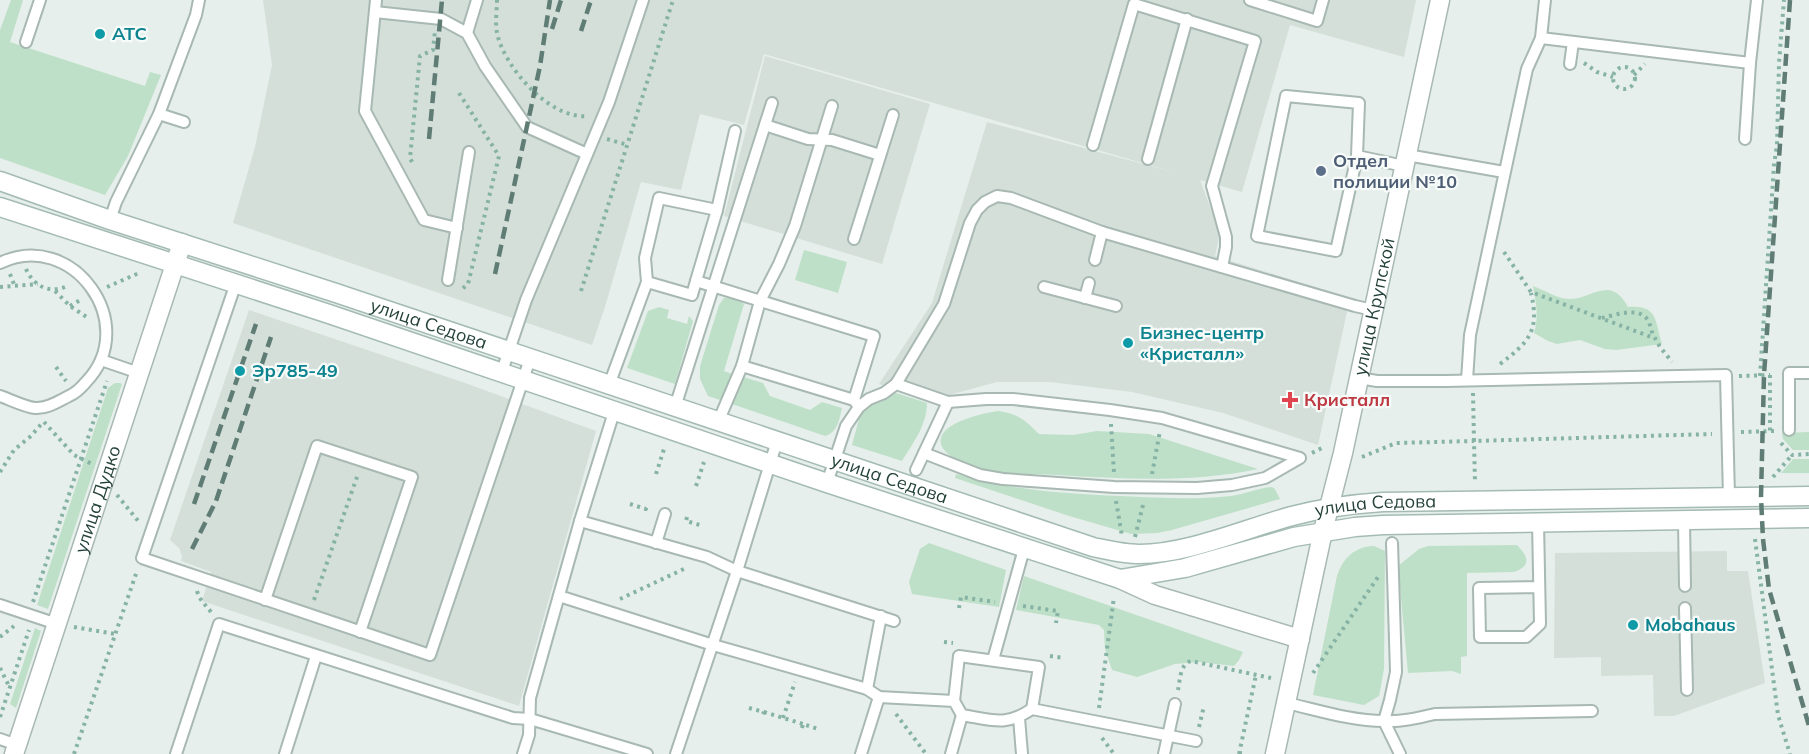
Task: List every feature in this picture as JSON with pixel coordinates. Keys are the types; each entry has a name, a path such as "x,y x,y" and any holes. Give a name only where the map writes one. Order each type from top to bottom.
{"main road":[{"name":"улица Крупской","path":"1275,754 1440,0"},
{"name":"улица Седова","path":"0,182 1094,547 1127,554 1183,548 1329,507 1383,502 1809,496"},
{"name":"улица Седова","path":"0,207 236,283 1024,549 1117,587 1155,595 1299,639"},
{"name":"улица Дудко","path":"10,746 57,624 182,243"},
{"name":"улица Седова","path":"1117,587 1294,537 1323,531 1383,525 1809,518"}],"lane":[{"path":"26,42 40,0"},
{"path":"110,220 116,202 159,114 200,0"},
{"path":"376,0 364,111 424,220 457,228"},
{"path":"467,33 477,0"},
{"path":"501,374 526,300 609,102 643,0"},
{"path":"1250,0 1317,21 1323,0"},
{"path":"1473,380 1470,335 1527,69 1541,38 1545,0"},
{"path":"1745,139 1757,0"},
{"path":"1094,145 1134,4 1255,42 1212,186 1226,237 1222,267"},
{"path":"375,12 441,19 467,33 485,66 527,127 587,154"},
{"path":"1148,159 1187,20"},
{"path":"1541,38 1573,46 1750,63"},
{"path":"1570,64 1573,46"},
{"path":"1286,96 1359,103 1357,156 1336,251 1257,236 1286,96"},
{"path":"675,407 772,103"},
{"path":"718,422 742,366 760,301 795,226 832,106"},
{"path":"159,114 184,122"},
{"path":"854,238 893,115"},
{"path":"765,125 808,139 832,140 880,155"},
{"path":"647,282 692,295 715,215 735,131"},
{"path":"448,280 469,152"},
{"path":"1357,156 1504,172"},
{"path":"742,366 856,404 884,393 897,384 944,304 976,210 997,196 1011,198 1102,232 1374,310"},
{"path":"609,385 647,282 645,258 659,198 715,215 733,227"},
{"path":"1095,260 1102,232"},
{"path":"0,263 24,256 45,257 68,266 80,274 95,292 102,307 106,330 101,360 94,374 75,393 53,404 34,408 0,396"},
{"path":"696,282 874,336 856,404 826,483"},
{"path":"236,283 142,558 430,656 530,359"},
{"path":"1085,298 1089,283"},
{"path":"1044,287 1116,306"},
{"path":"101,360 140,373"},
{"path":"1789,430 1789,373 1809,373"},
{"path":"1359,378 1377,381 1726,375 1728,497"},
{"path":"897,384 948,402 1013,399 1162,418 1300,458 1265,478 1232,485 1197,488 1114,487 1004,480 980,476 924,453"},
{"path":"916,470 948,402"},
{"path":"523,754 529,735 530,698 580,521 614,412"},
{"path":"676,754 777,441"},
{"path":"265,600 317,446 362,460 412,477 360,632"},
{"path":"656,543 665,514"},
{"path":"1684,520 1685,586"},
{"path":"580,521 707,557 736,571 894,621"},
{"path":"1538,522 1540,624 1526,637 1480,637 1479,588 1539,587"},
{"path":"1392,543 1396,672 1384,721 1400,754"},
{"path":"993,660 1024,549"},
{"path":"560,596 712,645 867,689 879,697 954,701"},
{"path":"0,605 57,624"},
{"path":"1685,608 1687,690"},
{"path":"867,689 881,616"},
{"path":"176,754 219,624 513,718 530,719 646,754"},
{"path":"285,754 316,656"},
{"path":"951,754 962,715 954,701 959,656 1039,667 1032,710"},
{"path":"861,754 879,697"},
{"path":"1286,703 1360,719 1384,721 1435,714 1592,711"},
{"path":"1164,754 1175,704"},
{"path":"962,715 1005,722 1019,718 1032,710 1196,741"},
{"path":"1019,718 1022,754"}],"path":[{"path":"497,0 497,33 508,60 533,92 562,112 578,117 590,116 606,139 628,145"},
{"path":"582,291 673,0"},
{"path":"1760,376 1777,145 1779,63 1784,0"},
{"path":"414,168 410,158 420,56 433,50 436,19"},
{"path":"1573,46 1583,63 1597,72 1613,77"},
{"path":"1625,67 1631,70 1634,81 1631,87 1618,88 1613,77 1615,71 1625,67"},
{"path":"1475,482 1473,380 1518,350 1526,341 1535,320 1531,292 1491,234"},
{"path":"95,292 141,272"},
{"path":"29,275 46,289 65,288"},
{"path":"0,287 38,284"},
{"path":"54,290 70,306"},
{"path":"1531,292 1654,338"},
{"path":"1602,318 1635,312 1643,315 1648,321 1654,338 1681,376"},
{"path":"0,717 30,627 29,615 112,364"},
{"path":"1726,375 1744,377 1789,373"},
{"path":"1770,375 1770,431"},
{"path":"0,472 14,450 44,421 74,455 87,462"},
{"path":"1362,458 1395,443 1789,430"},
{"path":"656,474 664,448"},
{"path":"1773,477 1792,454 1809,454"},
{"path":"309,615 362,460"},
{"path":"696,486 704,462"},
{"path":"118,497 150,533"},
{"path":"630,504 646,508 647,505"},
{"path":"687,517 686,521 700,525"},
{"path":"1755,539 1778,715 1790,754"},
{"path":"600,609 707,557"},
{"path":"1313,673 1391,557"},
{"path":"74,754 142,558"},
{"path":"194,576 200,601 206,605 219,624"},
{"path":"1114,754 1096,729 1117,587"},
{"path":"959,608 961,597"},
{"path":"1056,622 1058,611"},
{"path":"57,624 115,634"},
{"path":"1044,656 1064,658"},
{"path":"1175,704 1183,666 1186,662 1191,661 1271,678"},
{"path":"0,668 10,688"},
{"path":"783,718 798,669"},
{"path":"1246,754 1239,753 1256,675"},
{"path":"879,697 892,707 926,754"},
{"path":"1201,723 1204,706"},
{"path":"749,708 818,729"}],"shaded area":[{"path":"263,0 1416,0 1404,57 1290,25 1242,192 1200,180 1220,233 1215,256 1350,298 1318,445 1223,413 1132,392 1050,382 997,382 927,401 879,384 932,303 987,122 1177,173 764,54 744,125 700,114 681,190 641,182 592,345 233,223 255,147 272,65"},
{"path":"765,56 930,104 882,264 724,216"},
{"path":"249,310 468,384 596,431 519,706 202,601 211,572 181,561 179,548 170,540"},
{"path":"1727,551 1727,571 1748,571 1765,683 1674,716 1654,716 1653,675 1601,676 1601,657 1554,658 1555,553"}],"green space":[{"path":"11,0 23,0 10,42 145,86 150,72 161,75 128,156 105,195 0,158 0,30"},
{"path":"804,250 847,262 838,293 795,280"},
{"path":"1533,286 1565,299 1608,290 1615,292 1628,307 1645,308 1650,311 1656,321 1662,344 1616,350 1605,349 1580,340 1557,344 1548,341 1534,333 1537,315"},
{"path":"724,298 738,298 744,304 724,371 735,375 723,401 708,396 700,379 700,366 719,305"},
{"path":"659,307 669,310 667,318 687,324 689,316 693,321 675,384 627,368 648,311"},
{"path":"740,376 763,383 770,396 810,410 822,402 842,408 837,425 833,432 825,436 729,403"},
{"path":"115,383 122,384 48,609 37,605 108,388"},
{"path":"896,393 927,403 922,426 902,461 852,445 859,419 868,405"},
{"path":"998,411 1021,418 1039,434 1073,435 1097,431 1149,434 1258,469 1208,476 1158,479 1011,474 993,472 969,465 951,456 941,444 941,437 952,425 965,419"},
{"path":"1809,432 1809,450 1793,450 1783,439 1782,433"},
{"path":"1793,459 1809,459 1809,473 1781,473"},
{"path":"956,474 996,484 1037,490 1148,497 1217,497 1272,487 1280,499 1172,530 1131,534 955,478"},
{"path":"929,543 1006,570 999,607 912,594 909,582 920,549"},
{"path":"1517,545 1526,557 1526,564 1520,570 1467,573 1467,656 1461,657 1461,674 1452,671 1408,673 1398,566 1419,549 1428,546"},
{"path":"1374,546 1385,551 1384,669 1379,696 1364,705 1313,695 1339,570 1355,551"},
{"path":"1024,576 1243,652 1234,666 1199,662 1175,664 1137,677 1112,670 1105,649 1104,630 1099,625 1016,610"},
{"path":"35,628 41,631 16,708 10,704"}],"railway":[{"path":"429,139 442,0"},
{"path":"495,274 540,66 550,0"},
{"path":"552,29 561,0"},
{"path":"581,31 591,0"},
{"path":"1790,0 1764,375 1761,497 1769,589 1809,726"},
{"path":"194,504 256,324"},
{"path":"192,549 216,501 271,337"}],"place":[{"name":"АТС","path":"100,34"},
{"name":"Отдел полиции №10","path":"1321,171"},
{"name":"Бизнес-центр «Кристалл»","path":"1128,343"},
{"name":"Эр785-49","path":"240,371"},
{"name":"Кристалл","path":"1290,400"},
{"name":"Mobahaus","path":"1633,625"}]}
